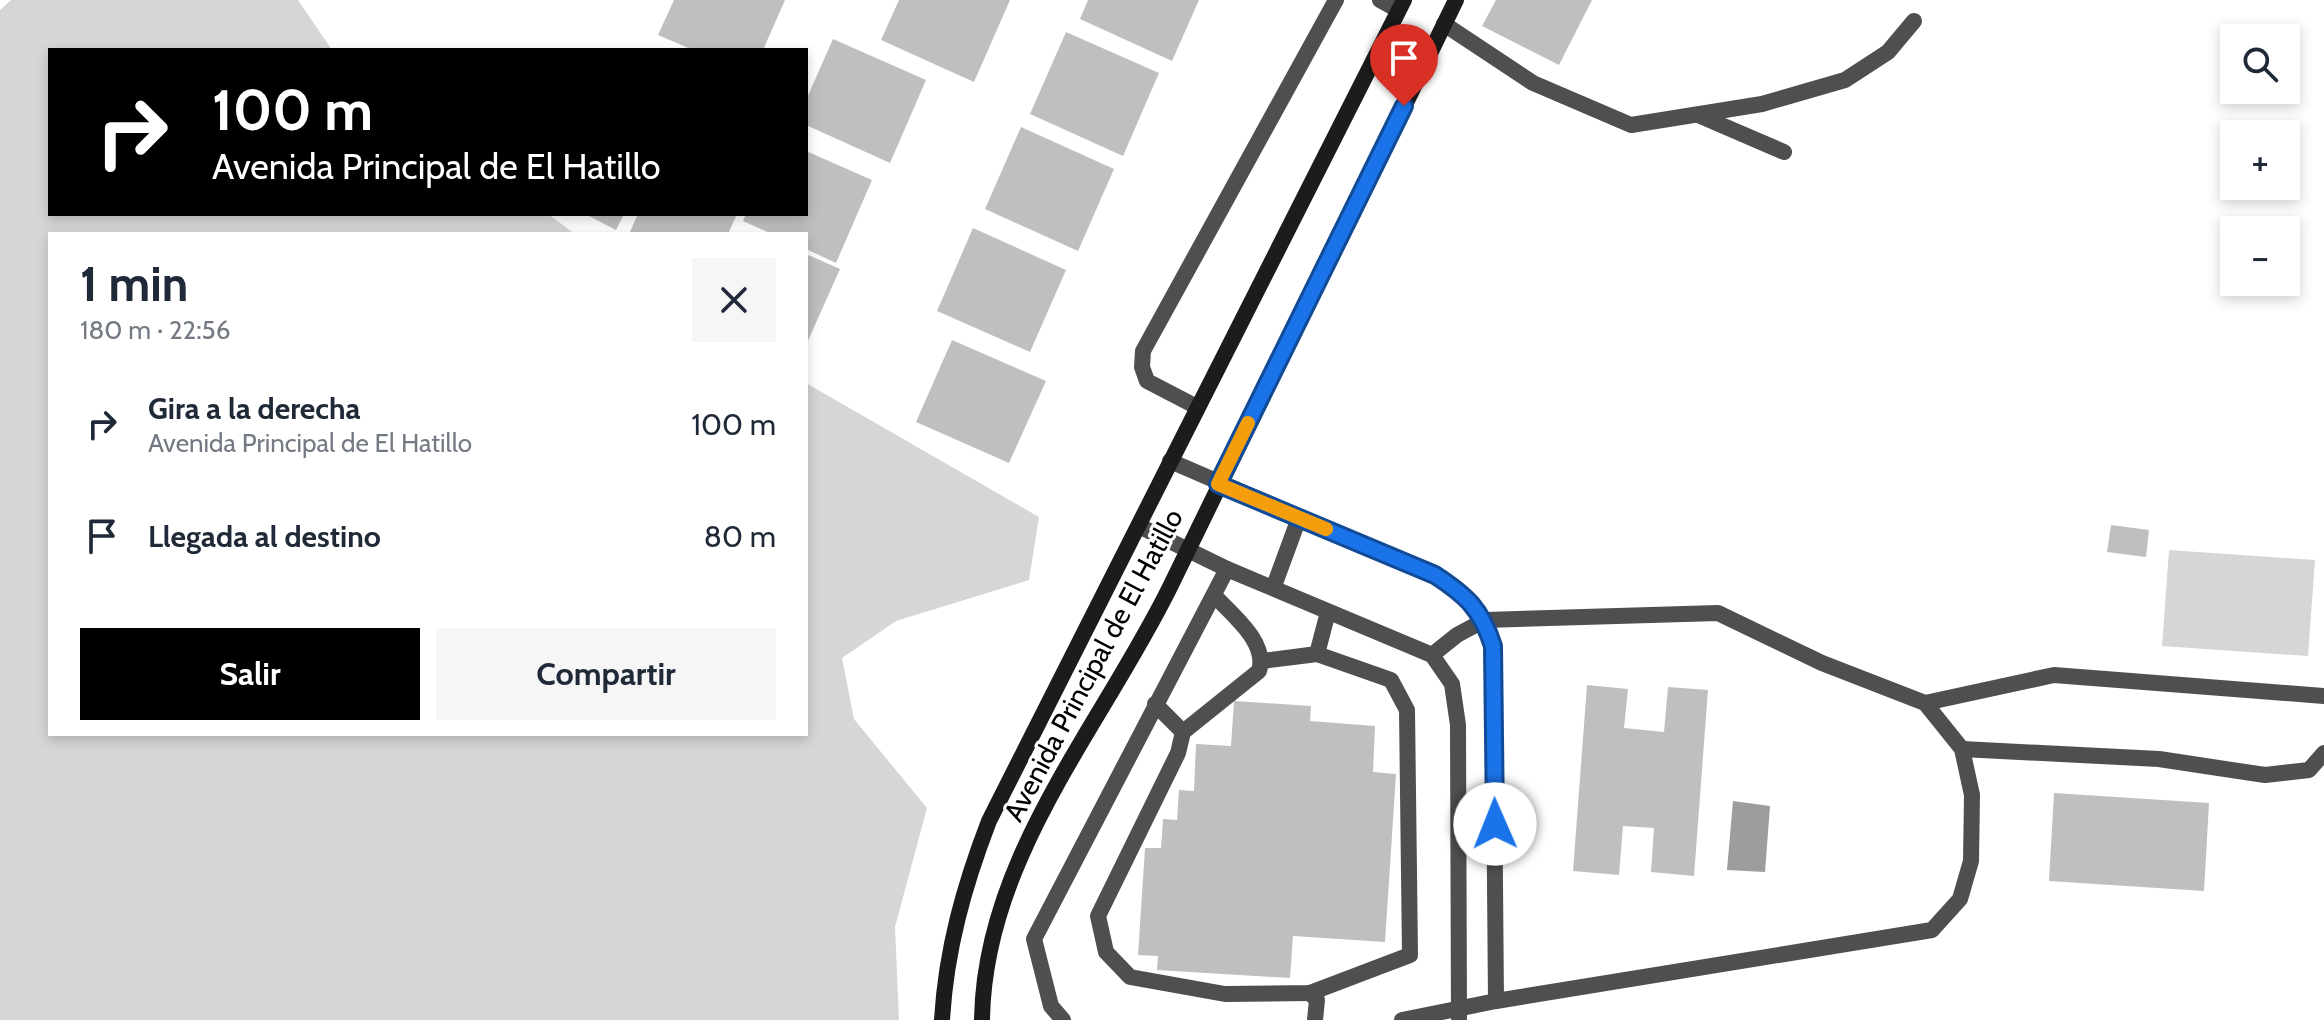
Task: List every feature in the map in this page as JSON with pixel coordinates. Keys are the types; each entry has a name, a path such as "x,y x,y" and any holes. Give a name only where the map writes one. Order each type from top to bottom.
{"main road":[{"name":"Avenida Principal de El Hatillo","path":"982,1020 982,975 994,926 1033,827 1169,589 1456,0"},
{"name":"Avenida Principal de El Hatillo","path":"942,1020 944,988 961,895 989,821 1401,5"}],"street":[{"path":"1197,407 1147,381 1142,367 1143,351 1336,0"},
{"path":"1380,0 1401,5"},
{"path":"1444,24 1533,83 1631,125 1762,104 1845,80 1888,52 1914,21"},
{"path":"1697,115 1784,152"},
{"path":"1170,461 1435,575 1466,596 1485,620 1493,646 1496,1001"},
{"path":"1274,586 1299,518"},
{"path":"1139,526 1227,569 1274,586 1432,655 1452,684 1458,725 1459,1015"},
{"path":"1063,1020 1051,1006 1034,939 1227,569"},
{"path":"1214,595 1259,647 1262,661 1259,671 1183,732 1178,753 1098,916 1106,952 1130,977 1225,994 1310,993 1410,955 1407,710 1391,680 1317,654 1262,661"},
{"path":"1317,654 1328,612"},
{"path":"1402,1020 1459,1015 1496,1001 1932,930 1960,899 1971,861 1972,795 1962,749 1925,703 1822,663 1718,613 1485,620 1457,635 1432,655"},
{"path":"1925,703 2054,675 2324,696"},
{"path":"1155,704 1183,732"},
{"path":"1962,749 2159,759 2265,775 2309,770 2324,753"},
{"path":"1310,993 1317,1000 1315,1020"}],"shaded area":[{"path":"11,0 298,0 331,48 48,48 48,216 551,216 572,232 48,232 48,736 808,736 808,384 1039,517 1029,580 896,621 842,658 854,719 927,808 895,927 899,1020 0,1020 0,10"},
{"path":"2169,550 2315,560 2308,656 2162,646"},
{"path":"1733,801 1770,806 1765,872 1727,870"}],"building":[{"path":"674,0 785,0 764,48 688,48 658,35"},
{"path":"899,0 1010,0 974,82 881,40"},
{"path":"1088,0 1199,0 1172,61 1080,19"},
{"path":"1496,0 1592,0 1559,65 1482,26"},
{"path":"1066,32 1159,73 1123,156 1030,114"},
{"path":"833,39 926,80 890,163 808,126 808,95"},
{"path":"1021,127 1114,169 1078,251 985,209"},
{"path":"808,152 872,180 836,263 808,250 808,232 768,232 743,221 745,216 808,216"},
{"path":"589,216 623,216 616,230"},
{"path":"637,216 736,216 729,232 630,232"},
{"path":"973,228 1066,270 1030,352 937,311"},
{"path":"808,255 840,269 808,341"},
{"path":"952,340 1046,381 1009,463 916,422"},
{"path":"2111,525 2149,530 2146,557 2107,552"},
{"path":"1587,685 1628,689 1624,728 1664,732 1668,687 1708,690 1694,876 1651,872 1654,828 1623,826 1619,875 1573,871"},
{"path":"1234,701 1311,706 1310,721 1375,726 1373,772 1396,774 1385,942 1293,936 1290,978 1157,970 1158,956 1138,955 1145,848 1161,848 1163,819 1177,820 1179,790 1194,791 1196,744 1231,746"},
{"path":"2054,793 2209,803 2204,891 2049,881"}],"slow traffic":[{"path":"1248,423 1218,484 1326,529"}],"route":[{"path":"1404,106 1218,484 1435,575 1466,596 1485,620 1493,646 1495,824"}]}
